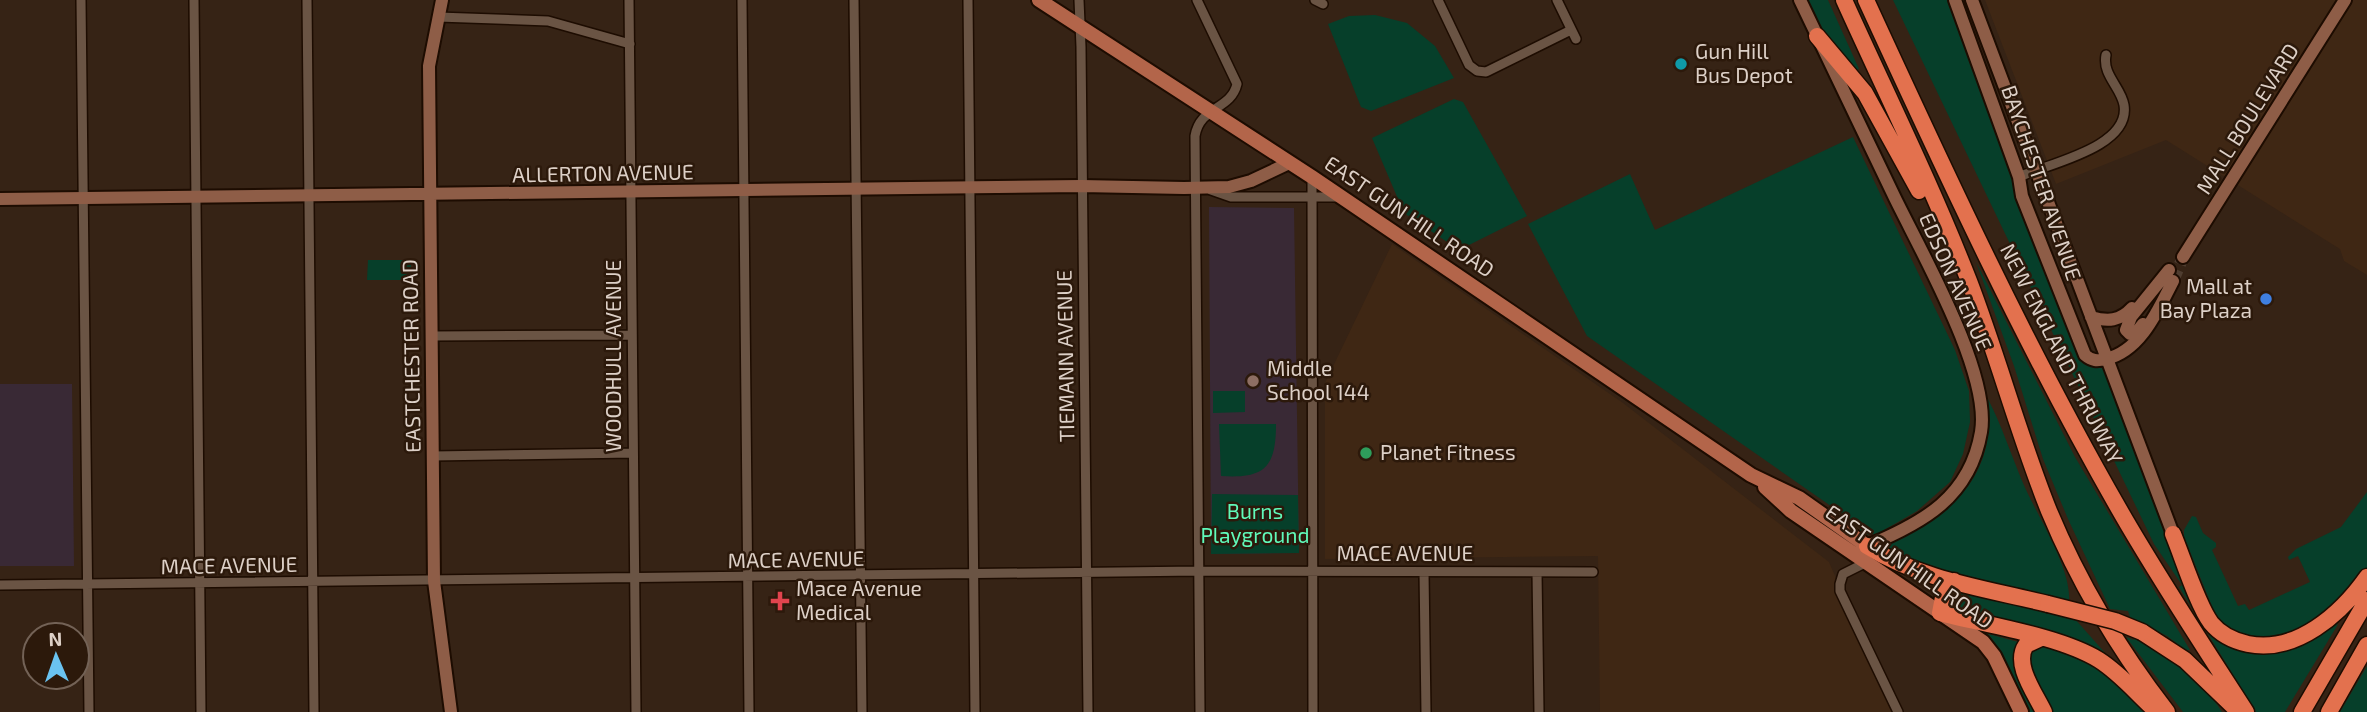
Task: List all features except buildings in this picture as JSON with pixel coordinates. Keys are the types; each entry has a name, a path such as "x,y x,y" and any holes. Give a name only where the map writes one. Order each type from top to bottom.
{"highway":[{"path":"1844,0 1956,249 1982,315 2036,478 2064,544 2113,636 2166,712"},
{"name":"NEW ENGLAND THRUWAY","path":"1866,0 1972,226 2084,446 2147,556 2246,712"},
{"path":"1877,0 1890,52"},
{"path":"1817,36 1865,93 1899,151 1932,218 1956,249"},
{"path":"2173,534 2209,620 2226,635 2249,644 2277,646 2297,638 2336,612 2367,577"},
{"path":"1867,546 1899,564 1954,581 2115,621 2142,632 2185,660 2239,712"},
{"path":"1954,581 1944,592 1940,614 2040,638 2077,650 2105,664 2128,682 2157,712"},
{"path":"2302,712 2367,600"},
{"path":"2040,638 2026,645 2021,656 2024,669 2044,712"},
{"path":"2329,712 2367,645"}],"main road":[{"name":"EASTCHESTER ROAD","path":"442,0 429,66 434,581 451,712"},
{"name":"EAST GUN HILL ROAD","path":"1039,0 1342,197 1751,475 1791,511 1978,638 1992,651 2021,712"},
{"name":"EDSON AVENUE","path":"1800,0 1959,333 1976,378 1982,410 1982,427 1975,452 1953,494 1924,519 1867,546"},
{"name":"BAYCHESTER AVENUE","path":"1955,0 2019,177 2022,195 2082,350 2089,359 2107,359"},
{"name":"BAYCHESTER AVENUE","path":"1972,0 2173,534"},
{"name":"MALL BOULEVARD","path":"2183,257 2345,0"},
{"name":"ALLERTON AVENUE","path":"0,199 1082,186 1201,188 1246,183 1289,163"},
{"path":"2091,317 2107,321 2122,317 2171,275 2152,318 2118,368 2117,384"},
{"path":"2107,359 2131,348"},
{"name":"EAST GUN HILL ROAD","path":"1751,475 1798,498 1867,546"}],"street":[{"path":"81,0 89,712"},
{"path":"194,0 201,712"},
{"path":"307,0 314,712"},
{"name":"WOODHULL AVENUE","path":"629,0 636,712"},
{"path":"742,0 749,712"},
{"path":"854,0 862,712"},
{"path":"968,0 975,712"},
{"name":"TIEMANN AVENUE","path":"1079,0 1088,712"},
{"path":"1197,0 1237,84 1231,97 1198,121 1196,128 1201,188 1200,712"},
{"path":"1438,0 1469,65 1478,71 1486,72 1571,30"},
{"path":"1557,0 1576,40"},
{"path":"438,17 548,22 629,44"},
{"path":"2019,177 2094,148 2107,140 2119,125 2124,113 2123,104 2108,74 2106,55"},
{"path":"1312,177 1313,712"},
{"name":"ALLERTON AVENUE","path":"1201,188 1231,197 1342,197"},
{"path":"432,336 632,335"},
{"path":"433,456 633,453"},
{"path":"1865,563 1845,571 1840,580 1840,591 1898,712"},
{"name":"MACE AVENUE","path":"0,585 1199,571 1593,572"},
{"path":"1423,572 1426,712"},
{"path":"1537,572 1539,712"}],"shaded area":[{"path":"1985,0 2367,0 2367,275 2344,261 2340,249 2166,140 2056,184"},
{"name":"Middle School 144","path":"1209,207 1294,208 1299,553 1211,554"},
{"path":"1392,244 1623,403 1829,562 1893,712 1600,712 1598,556 1325,559 1325,383"},
{"path":"0,384 72,384 74,566 0,566"}],"green space":[{"path":"1808,0 1828,0 1859,69 1855,71 1823,32"},
{"path":"1893,0 1947,0 2079,353 2105,366 2208,632 2237,650 2271,653 2294,646 2340,616 2337,626 2285,712 2256,712 2179,587 2182,585 2154,544"},
{"path":"1375,15 1407,23 1435,46 1454,78 1371,111 1361,107 1328,24 1349,16"},
{"path":"1454,99 1463,102 1527,216 1459,250 1404,213 1372,138"},
{"path":"1853,137 1955,350 1969,391 1970,422 1963,454 1950,482 1917,511 1879,533 1869,535 1859,532 1861,527 1587,336 1528,224 1630,174 1655,230"},
{"path":"368,260 411,260 411,280 367,280"},
{"path":"1976,262 2075,457 2190,650 2185,650 2167,636 2130,617 2128,611 2110,609 2043,459 2014,366"},
{"path":"1213,391 1245,391 1245,412 1213,413"},
{"path":"1988,399 2023,483 2059,558 2065,574 2069,602 1953,574 1887,550 1889,549 1886,544 1939,515 1967,487 1984,452 1988,428"},
{"path":"1219,424 1276,424 1274,451 1265,467 1248,475 1221,476"},
{"path":"2367,492 2367,569 2343,600 2306,629 2284,640 2257,640 2226,628 2217,619 2184,537 2184,530 2192,516 2196,517 2203,533 2216,543 2212,550 2238,606 2245,604 2249,610 2310,582 2298,556 2289,560 2288,557 2296,549 2341,527"},
{"name":"Burns Playground","path":"1212,494 1298,495 1299,553 1211,554"},
{"path":"1961,591 2075,619 2106,654 1956,610 1950,602 1951,596"},
{"path":"1985,633 2018,642 2014,662 2037,712 2028,712 2004,661"},
{"path":"2134,636 2194,678 2222,712 2183,712 2126,637 2134,640"},
{"path":"2036,646 2084,660 2121,687 2145,712 2052,712 2027,657 2029,650"},
{"path":"2367,666 2367,712 2340,712"}],"tunnel":[{"path":"2173,281 2183,257"}],"place":[{"name":"Gun Hill Bus Depot","path":"1681,64"},
{"name":"Mall at Bay Plaza","path":"2266,299"},
{"name":"Middle School 144","path":"1253,381"},
{"name":"Planet Fitness","path":"1366,453"},
{"name":"Mace Avenue Medical","path":"780,601"}]}
